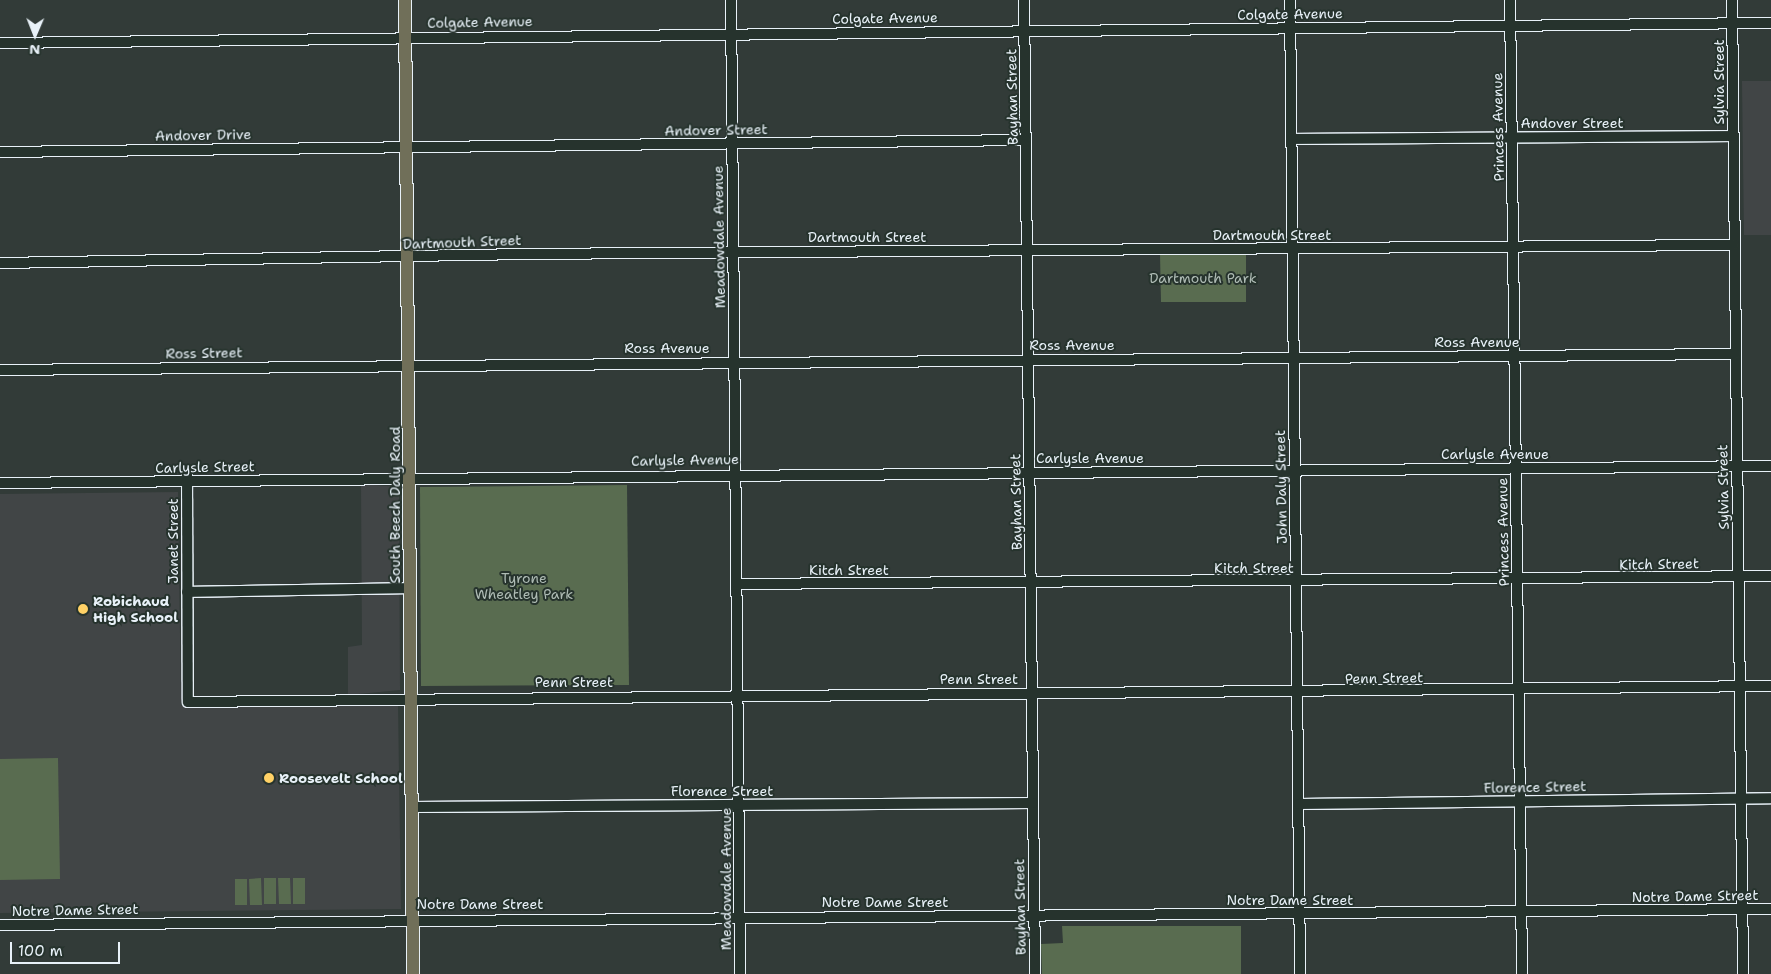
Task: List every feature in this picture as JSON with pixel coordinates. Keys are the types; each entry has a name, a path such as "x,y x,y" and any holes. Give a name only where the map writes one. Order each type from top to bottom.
{"main road":[{"name":"South Beech Daly Road","path":"405,0 413,974"}],"street":[{"name":"Meadowdale Avenue","path":"731,0 740,974"},
{"name":"Bayhan Street","path":"1024,0 1035,974"},
{"name":"John Daly Street","path":"1290,0 1300,974"},
{"name":"Princess Avenue","path":"1510,0 1522,974"},
{"name":"Sylvia Street","path":"1732,0 1743,974"},
{"name":"Colgate Avenue","path":"0,43 405,36 1771,23"},
{"name":"Andover Street","path":"1291,139 1733,136"},
{"name":"Andover Street","path":"406,146 1026,140"},
{"name":"Andover Drive","path":"0,152 406,146"},
{"name":"Dartmouth Street","path":"0,263 733,252 1734,245"},
{"name":"Ross Avenue","path":"408,364 1736,354"},
{"name":"Ross Street","path":"0,370 186,371 408,364"},
{"name":"Carlysle Avenue","path":"410,477 1771,466"},
{"name":"Carlysle Street","path":"0,483 187,476 410,477"},
{"name":"Janet Street","path":"187,476 188,702"},
{"name":"Kitch Street","path":"737,584 1296,582 1771,576"},
{"path":"187,592 410,588"},
{"name":"Penn Street","path":"188,702 411,697 1297,692 1771,686"},
{"name":"Florence Street","path":"1299,804 1771,798"},
{"name":"Florence Street","path":"412,807 1033,803"},
{"name":"Notre Dame Street","path":"0,925 413,918 1300,914 1771,908"}],"shaded area":[{"path":"1742,81 1771,81 1771,235 1744,235"},
{"path":"361,484 399,487 400,690 348,695 348,647 362,645"},
{"path":"178,492 181,706 398,703 401,909 0,913 0,494"}],"green space":[{"name":"Dartmouth Park","path":"1246,253 1246,302 1161,302 1160,254"},
{"name":"Tyrone Wheatley Park","path":"627,485 629,685 421,686 420,487"},
{"path":"58,758 60,879 0,880 0,759"},
{"path":"261,878 262,905 250,905 249,879"},
{"path":"264,878 276,878 276,904 264,904"},
{"path":"278,878 290,878 291,904 279,904"},
{"path":"293,878 305,878 305,904 293,904"},
{"path":"235,879 247,879 247,905 235,905"},
{"path":"1062,926 1241,926 1241,974 1042,974 1041,944 1063,943"}],"place":[{"name":"Robichaud High School","path":"83,609"},
{"name":"Roosevelt School","path":"269,778"}]}
